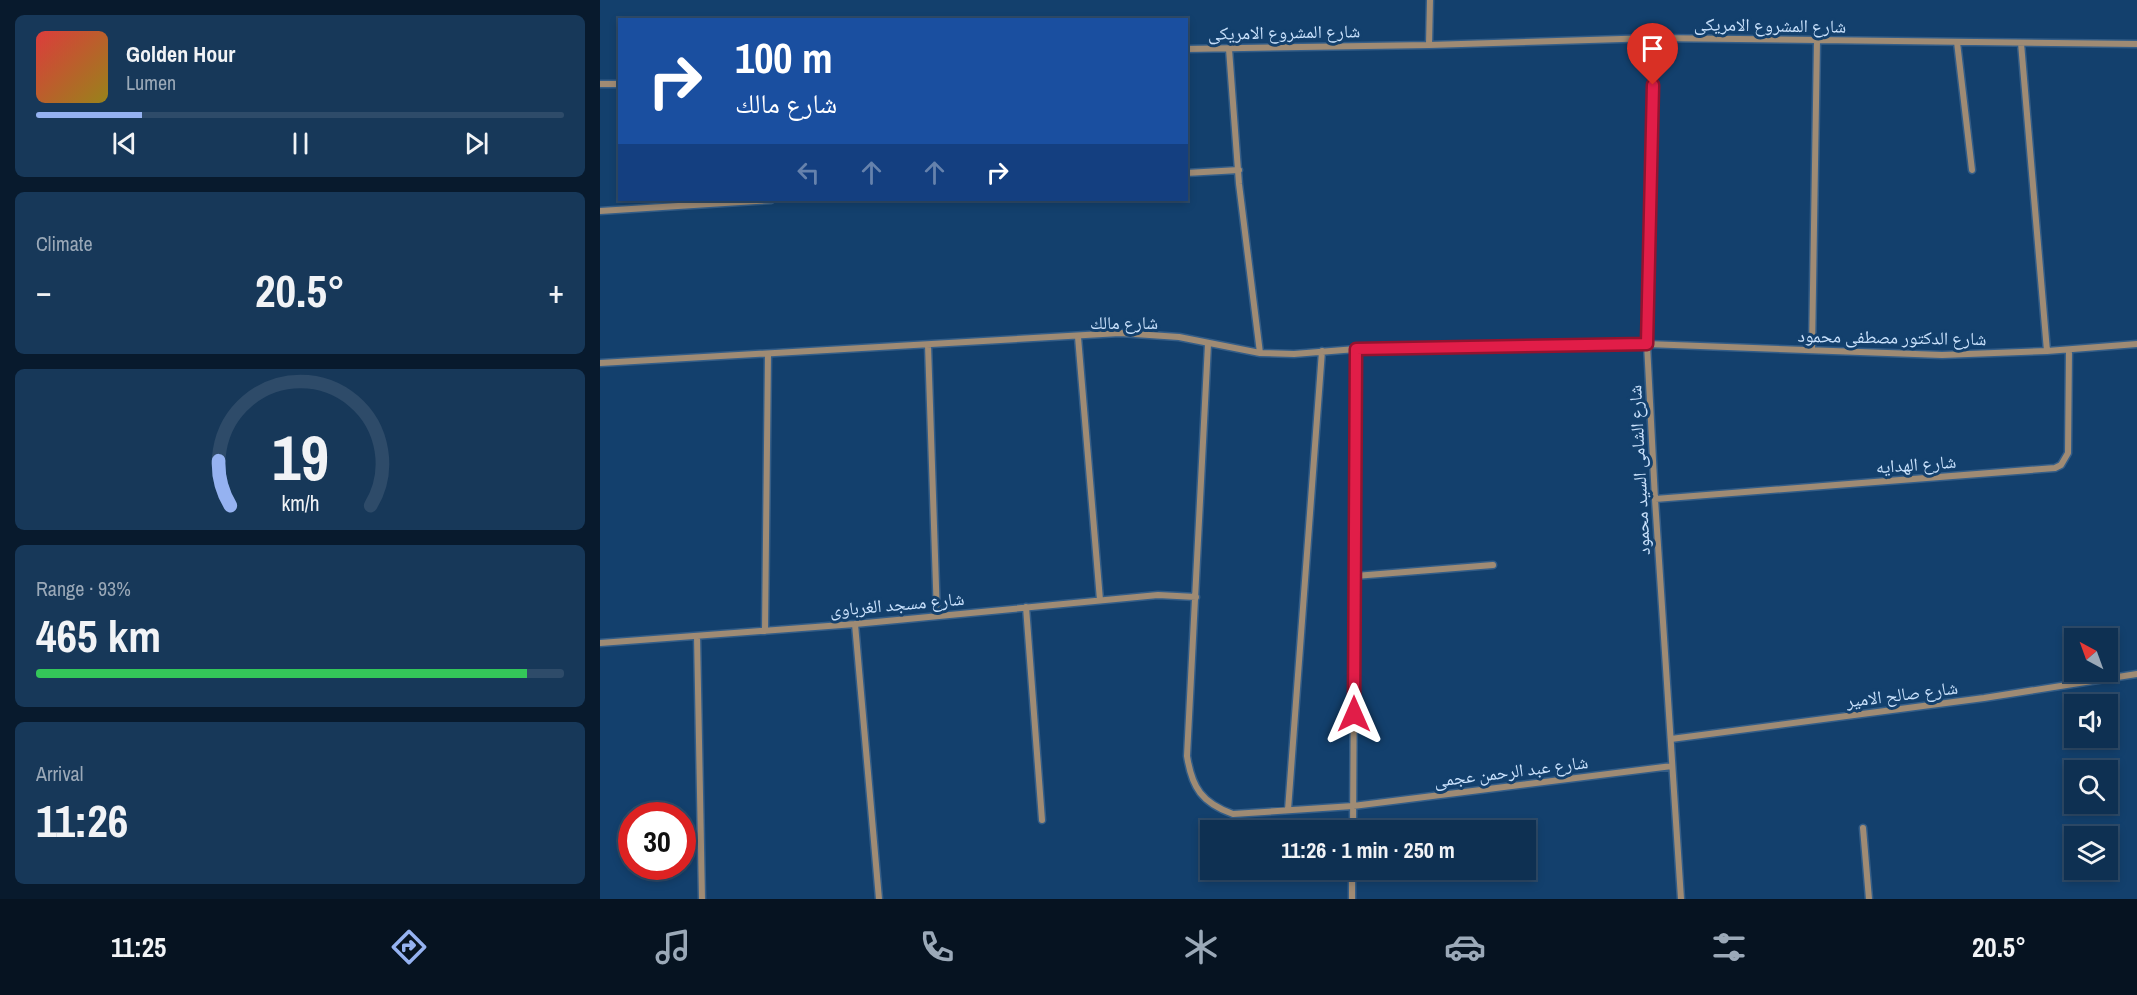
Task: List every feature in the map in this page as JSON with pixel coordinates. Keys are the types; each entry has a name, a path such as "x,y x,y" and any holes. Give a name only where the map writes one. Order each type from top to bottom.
{"street":[{"path":"1429,45 1430,0"},
{"name":"شارع المشروع الامريكى","path":"1188,49 1654,38 2137,44"},
{"name":"شارع الشامى السيد محمود","path":"1654,38 1647,344 1681,899"},
{"path":"1812,350 1817,40"},
{"path":"1957,42 1972,170"},
{"path":"2021,43 2047,351"},
{"path":"1229,49 1239,170 1260,353"},
{"path":"600,84 618,84"},
{"path":"1188,173 1239,170"},
{"path":"600,211 755,201"},
{"name":"شارع مالك","path":"600,363 1132,334 1179,337 1260,353 1294,354 1356,349 1647,344"},
{"path":"1078,337 1100,600"},
{"name":"شارع عبد الرحمن عجمى","path":"1208,344 1187,756 1190,774 1196,788 1206,800 1219,809 1233,814 1353,806 1672,766"},
{"name":"شارع الدكتور مصطفى محمود","path":"1647,344 1942,355 2069,350 2137,344"},
{"path":"928,345 937,616"},
{"path":"1353,820 1356,349"},
{"name":"شارع الهدايه","path":"1655,499 2055,468 2061,465 2068,453 2069,350"},
{"path":"1288,810 1322,351"},
{"path":"765,631 768,354"},
{"path":"1355,576 1493,565"},
{"name":"شارع مسجد الغرباوى","path":"600,643 855,624 1158,595 1196,597"},
{"path":"1026,607 1042,820"},
{"path":"855,624 879,899"},
{"path":"697,636 702,899"},
{"name":"شارع صالح الامير","path":"1671,739 1984,698 2137,674"},
{"path":"1863,828 1869,899"},
{"path":"1352,880 1352,899"}],"route":[{"path":"1354,714 1356,349 1647,344 1653,85"}]}
